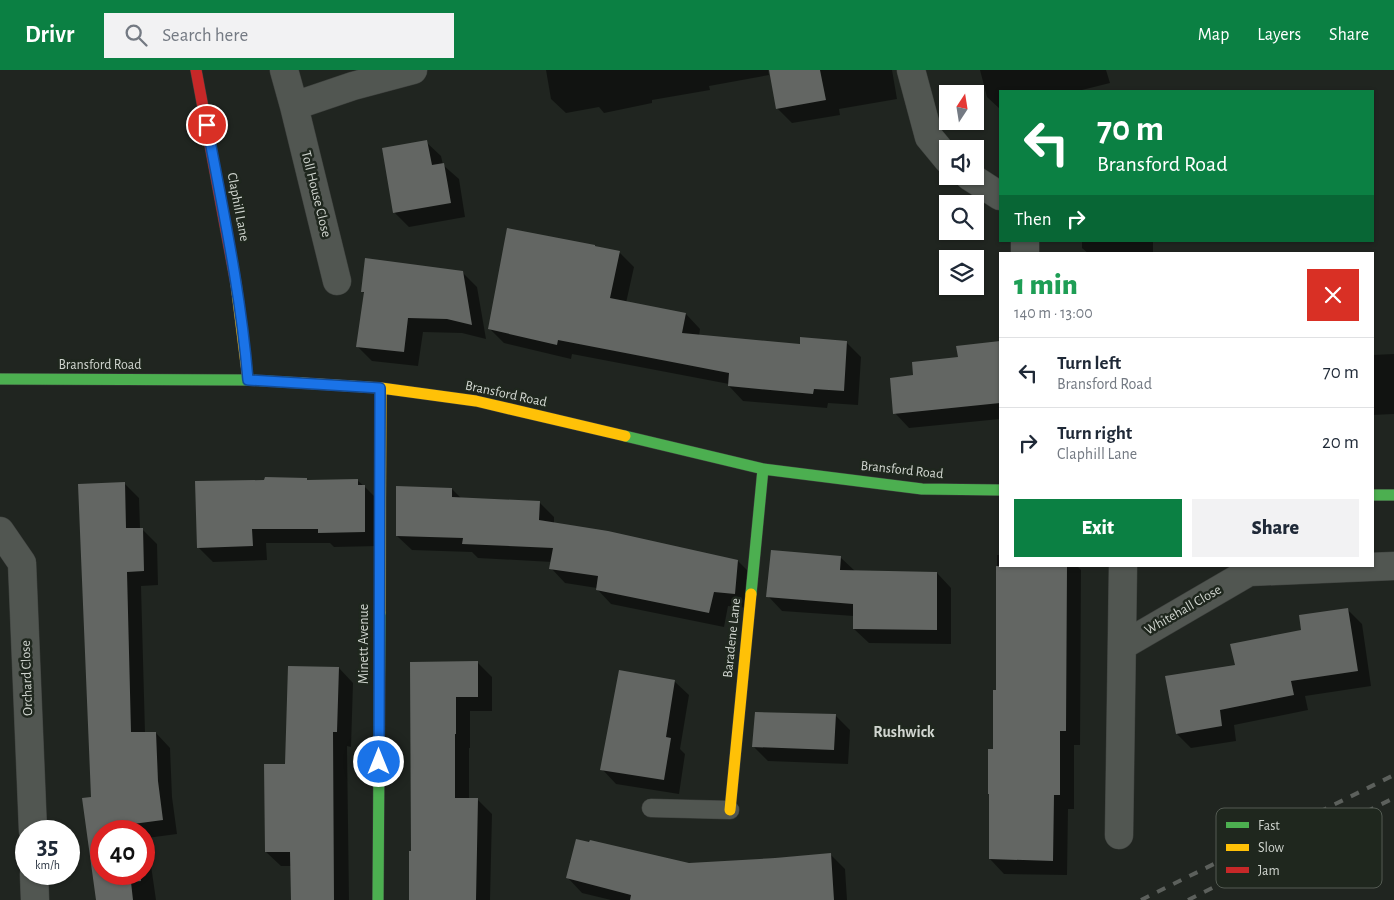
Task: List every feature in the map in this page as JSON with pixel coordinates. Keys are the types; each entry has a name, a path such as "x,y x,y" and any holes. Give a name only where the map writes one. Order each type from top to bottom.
{"street":[{"name":"Claphill Lane","path":"196,70 232,254 244,328 248,380"},
{"name":"Toll House Close","path":"284,70 337,281"},
{"path":"294,106 353,86 413,70"},
{"path":"911,70 929,137 939,149"},
{"path":"983,185 999,195"},
{"name":"Bransford Road","path":"0,379 248,380 380,388 476,401 763,469 922,488 999,490"},
{"name":"Minett Avenue","path":"378,900 380,388"},
{"name":"Baradene Lane","path":"730,810 763,469"},
{"path":"1374,496 1394,496"},
{"name":"Orchard Close","path":"0,531 22,562 33,820"},
{"name":"Whitehall Close","path":"1374,567 1394,566"},
{"name":"Whitehall Close","path":"1119,835 1123,567"},
{"name":"Whitehall Close","path":"1122,646 1249,572 1370,567"},
{"path":"34,885 35,900"}],"lane":[{"path":"651,808 730,810"}],"building":[{"path":"769,70 820,70 826,100 776,109"},
{"path":"427,140 432,165 444,163 451,203 393,213 382,148"},
{"path":"507,228 620,251 610,298 686,313 682,333 800,344 800,337 847,341 844,391 814,389 813,394 728,386 729,373 558,340 557,345 488,329"},
{"path":"365,258 463,271 472,325 447,319 408,318 404,352 356,347 364,292 361,292"},
{"path":"999,341 999,403 893,414 890,378 913,375 912,362 958,357 956,346"},
{"path":"265,477 307,478 307,480 358,479 358,485 365,485 365,532 318,533 318,529 252,529 253,546 197,548 195,481 264,480"},
{"path":"125,482 126,528 143,528 144,571 127,572 131,732 156,732 158,781 163,820 90,820 90,856 82,798 91,797 78,484"},
{"path":"396,486 452,488 452,497 540,501 539,520 608,531 738,560 735,594 714,592 709,613 596,590 598,576 549,569 553,548 462,544 463,538 396,536"},
{"path":"771,550 841,556 840,570 937,572 937,630 853,629 853,604 766,597"},
{"path":"996,566 1067,567 1066,731 1060,731 1060,795 1054,795 1053,861 989,859 988,749 993,749 993,690 996,690"},
{"path":"1348,608 1358,671 1291,681 1294,695 1220,710 1222,726 1176,734 1165,676 1235,665 1230,644 1301,630 1299,615"},
{"path":"478,661 478,697 456,697 455,734 455,798 478,798 476,900 409,900 409,851 411,851 410,662"},
{"path":"288,666 339,667 337,732 333,732 334,900 291,900 290,852 265,852 264,764 285,764"},
{"path":"619,670 675,680 666,737 671,738 664,780 600,770"},
{"path":"755,712 836,714 834,750 752,747"},
{"path":"576,839 589,842 590,840 689,863 831,853 834,900 630,900 631,895 566,878"},
{"path":"94,885 131,885 133,900 96,900"}],"railway":[{"path":"1327,808 1394,775"},
{"path":"1374,808 1394,798"},
{"path":"1141,900 1216,863"},
{"path":"1188,900 1216,886"}],"traffic: fast":[{"path":"0,379 248,380 302,383"},
{"path":"625,436 763,469 922,489 999,490"},
{"path":"751,594 763,469"},
{"path":"1374,495 1394,495"},
{"path":"378,900 380,613"}],"traffic: slow":[{"path":"236,284 248,380"},
{"path":"302,383 381,388 476,401 625,436"},
{"path":"380,613 381,388"},
{"path":"730,810 751,594"}],"traffic: jam":[{"path":"196,70 236,284"}],"district":[{"name":"Rushwick","path":"904,732"}],"route":[{"path":"207,125 244,328 248,380 380,388 379,762"}]}
